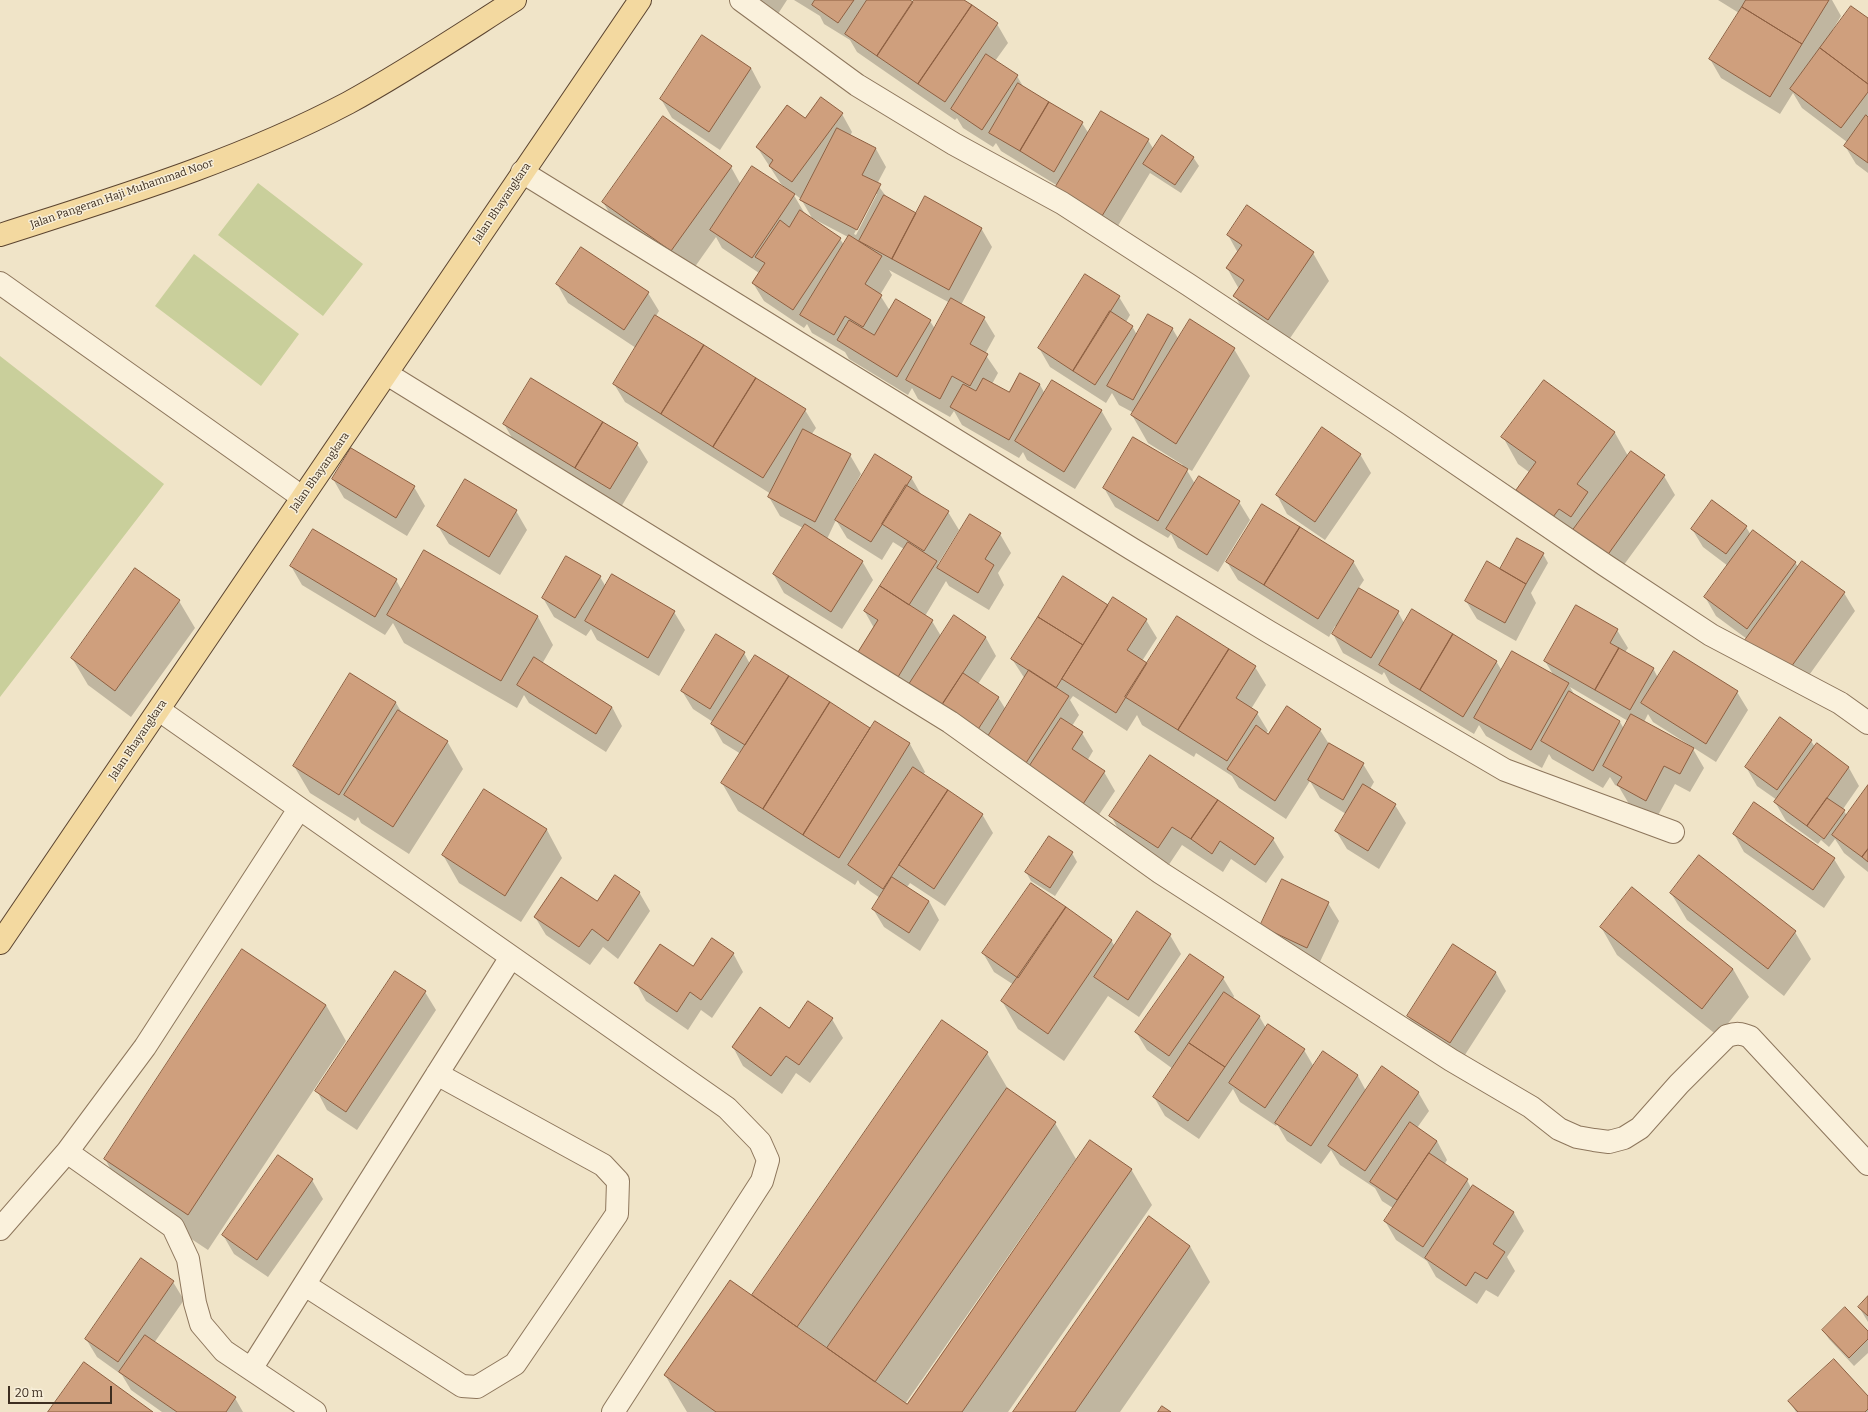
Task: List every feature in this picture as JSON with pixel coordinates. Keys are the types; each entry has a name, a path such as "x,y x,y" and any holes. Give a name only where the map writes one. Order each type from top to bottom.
{"main road":[{"name":"Jalan Pangeran Haji Muhammad Noor","path":"0,235 156,184 251,148 347,103 424,58 515,0"},
{"name":"Jalan Bhayangkara","path":"0,943 640,0"}],"street":[{"path":"741,0 856,85 954,144 1062,203 1189,284 1397,422 1605,565 1711,635 1840,703 1868,723"},
{"path":"522,172 1139,554 1505,770 1673,832"},
{"path":"0,283 302,497"},
{"path":"387,374 950,722 1161,873 1451,1060 1531,1107 1559,1129 1577,1137 1594,1140 1610,1142 1624,1138 1640,1128 1727,1036 1734,1033 1750,1037 1868,1164"},
{"path":"159,710 727,1108 760,1142 768,1160 762,1181 613,1412"},
{"path":"0,1229 67,1152 145,1048 299,809"},
{"path":"251,1369 511,957"},
{"path":"305,1285 462,1386 477,1387 515,1364 617,1214 618,1181 603,1165 437,1074"},
{"path":"67,1152 173,1226 188,1259 195,1303 201,1324 224,1351 315,1412"}],"green space":[{"path":"258,183 363,264 323,316 218,235"},
{"path":"194,254 299,334 261,386 155,306"},
{"path":"0,356 164,484 0,697"}],"building":[{"path":"815,0 854,0 838,23 812,5"},
{"path":"867,0 910,0 913,2 877,56 845,34"},
{"path":"914,0 964,0 972,5 918,84 877,56"},
{"path":"1746,0 1829,0 1802,44 1742,7"},
{"path":"972,5 998,23 945,102 918,84"},
{"path":"1851,6 1868,18 1868,84 1820,48"},
{"path":"1742,7 1802,44 1770,97 1709,59"},
{"path":"702,35 751,68 709,132 660,99"},
{"path":"1820,48 1868,84 1868,92 1841,128 1790,89"},
{"path":"986,54 1018,75 982,130 951,109"},
{"path":"1018,83 1049,102 1020,151 989,133"},
{"path":"821,97 843,113 792,182 769,166 773,160 756,147 787,105 805,118"},
{"path":"1049,102 1083,122 1054,172 1020,151"},
{"path":"1101,111 1149,139 1102,216 1055,188"},
{"path":"1866,115 1868,117 1868,163 1844,146"},
{"path":"663,116 732,166 671,251 602,202"},
{"path":"837,128 876,148 862,175 881,184 857,230 800,200"},
{"path":"1162,135 1194,157 1175,185 1143,164"},
{"path":"752,166 795,194 752,258 710,230"},
{"path":"884,195 916,213 892,259 859,241"},
{"path":"925,196 982,228 949,290 892,259"},
{"path":"1247,205 1314,252 1268,320 1233,296 1244,280 1226,268 1242,245 1227,235"},
{"path":"800,210 841,238 793,310 752,283 765,263 755,257 780,220 789,227"},
{"path":"849,235 882,256 865,284 882,295 863,327 845,316 834,335 800,315"},
{"path":"581,247 649,292 624,330 556,284"},
{"path":"1085,274 1120,296 1073,371 1038,348"},
{"path":"951,298 985,317 970,344 988,354 970,386 952,376 940,399 906,380"},
{"path":"896,299 931,320 897,377 837,340 849,320 874,335"},
{"path":"1110,311 1133,326 1095,385 1073,371"},
{"path":"1148,314 1173,328 1133,400 1107,386"},
{"path":"655,315 704,345 661,414 613,384"},
{"path":"1190,319 1235,348 1176,444 1131,415"},
{"path":"704,345 756,378 713,447 661,414"},
{"path":"1020,373 1040,384 1009,440 950,407 963,384 976,391 983,378 1009,392"},
{"path":"531,378 603,422 575,468 503,424"},
{"path":"756,378 806,409 763,478 713,447"},
{"path":"1052,380 1102,410 1064,472 1015,441"},
{"path":"1544,380 1615,432 1577,484 1588,492 1571,517 1559,509 1553,517 1516,490 1536,462 1501,437"},
{"path":"603,422 638,443 610,489 575,468"},
{"path":"1322,427 1361,454 1315,522 1276,495"},
{"path":"803,429 851,454 815,522 768,497"},
{"path":"1133,437 1188,469 1158,521 1103,488"},
{"path":"351,448 415,486 396,518 332,479"},
{"path":"1631,451 1665,475 1604,560 1570,534"},
{"path":"875,454 912,477 871,542 835,520"},
{"path":"1199,476 1240,501 1207,555 1166,529"},
{"path":"465,479 517,510 489,557 437,526"},
{"path":"906,485 949,511 924,551 882,524"},
{"path":"1712,500 1747,526 1726,554 1691,529"},
{"path":"1262,504 1300,527 1264,585 1226,562"},
{"path":"970,514 1001,533 985,559 994,565 978,593 937,568"},
{"path":"805,524 863,561 831,612 773,574"},
{"path":"1300,527 1354,561 1318,619 1264,585"},
{"path":"313,529 397,579 375,617 290,566"},
{"path":"1753,530 1796,562 1747,629 1704,597"},
{"path":"1517,538 1544,553 1526,584 1500,569"},
{"path":"908,542 937,561 909,605 880,586"},
{"path":"424,550 538,616 501,681 387,615"},
{"path":"566,556 601,576 575,618 542,598"},
{"path":"1487,561 1526,584 1505,623 1465,601"},
{"path":"1802,561 1845,592 1786,674 1743,643"},
{"path":"135,568 180,600 115,691 71,658"},
{"path":"612,574 675,611 648,658 585,621"},
{"path":"1063,576 1108,605 1083,645 1038,617"},
{"path":"880,586 933,620 898,677 858,652 878,620 864,611"},
{"path":"1359,588 1399,611 1371,658 1332,634"},
{"path":"1113,597 1147,619 1127,650 1147,663 1116,713 1062,679"},
{"path":"1576,605 1618,629 1610,643 1619,648 1595,690 1544,661"},
{"path":"1412,609 1453,634 1420,690 1379,665"},
{"path":"954,615 986,637 938,711 906,689"},
{"path":"1177,616 1229,649 1178,730 1125,697"},
{"path":"1038,617 1083,645 1056,688 1011,659"},
{"path":"716,634 745,652 710,709 681,691"},
{"path":"1453,634 1497,661 1463,717 1420,690"},
{"path":"1619,648 1654,668 1630,710 1595,690"},
{"path":"1229,649 1256,666 1236,698 1258,712 1227,761 1178,730"},
{"path":"1512,651 1569,683 1531,750 1474,718"},
{"path":"1674,651 1738,691 1706,744 1641,703"},
{"path":"755,655 789,676 745,745 711,724"},
{"path":"534,657 612,707 596,734 517,685"},
{"path":"1029,670 1069,696 1026,763 987,738"},
{"path":"350,673 396,702 339,795 293,766"},
{"path":"963,673 999,697 975,734 938,711"},
{"path":"789,676 830,702 763,809 721,783"},
{"path":"1569,691 1620,721 1593,771 1541,741"},
{"path":"830,702 870,728 803,835 763,809"},
{"path":"1287,706 1321,729 1275,801 1227,769 1256,725 1268,734"},
{"path":"398,710 448,741 393,827 344,795"},
{"path":"1631,714 1694,748 1680,774 1664,766 1646,801 1617,785 1622,777 1603,766"},
{"path":"1780,717 1812,740 1777,790 1745,767"},
{"path":"1061,718 1083,732 1072,749 1105,771 1081,807 1027,770"},
{"path":"875,721 910,743 839,858 803,835"},
{"path":"1329,743 1364,763 1343,800 1308,780"},
{"path":"1817,743 1849,767 1807,826 1774,802"},
{"path":"1150,755 1218,800 1191,839 1172,827 1158,848 1109,816"},
{"path":"913,767 948,790 883,889 848,865"},
{"path":"1363,784 1396,804 1368,851 1335,831"},
{"path":"1868,785 1868,849 1862,857 1832,835"},
{"path":"484,789 547,829 505,896 442,855"},
{"path":"948,790 983,814 934,889 899,865"},
{"path":"1827,798 1845,810 1824,839 1807,826"},
{"path":"1218,800 1274,838 1255,865 1220,841 1212,854 1191,839"},
{"path":"1754,802 1835,858 1813,890 1733,834"},
{"path":"1049,836 1073,852 1050,888 1025,872"},
{"path":"1868,849 1868,862 1862,857"},
{"path":"1699,855 1796,931 1768,969 1670,893"},
{"path":"615,875 640,892 608,941 592,929 579,947 534,917 561,877 597,901"},
{"path":"892,877 929,901 909,933 872,909"},
{"path":"1282,879 1329,902 1307,948 1260,926"},
{"path":"1031,883 1066,907 1018,978 982,953"},
{"path":"1632,887 1733,969 1702,1009 1600,927"},
{"path":"1066,907 1112,940 1048,1034 1001,1001"},
{"path":"1137,911 1171,934 1128,1000 1094,977"},
{"path":"712,938 734,953 701,1000 690,992 677,1012 634,983 660,944 693,966"},
{"path":"1453,944 1496,972 1450,1043 1407,1016"},
{"path":"242,949 326,1005 188,1215 104,1159"},
{"path":"1190,954 1224,977 1169,1056 1135,1032"},
{"path":"395,971 426,991 346,1112 315,1091"},
{"path":"1224,992 1260,1016 1225,1067 1189,1043"},
{"path":"808,1001 833,1018 799,1065 786,1056 771,1076 732,1047 760,1007 789,1028"},
{"path":"942,1020 988,1052 797,1327 752,1295"},
{"path":"1268,1024 1305,1049 1265,1108 1229,1083"},
{"path":"1189,1043 1225,1067 1188,1121 1153,1097"},
{"path":"1323,1051 1358,1075 1311,1146 1275,1123"},
{"path":"1382,1066 1419,1092 1365,1171 1328,1146"},
{"path":"1007,1088 1056,1122 875,1382 827,1348"},
{"path":"1410,1122 1437,1141 1397,1200 1370,1182"},
{"path":"1090,1140 1132,1169 962,1412 716,1412 664,1375 730,1280 907,1404"},
{"path":"1429,1153 1468,1179 1423,1247 1384,1221"},
{"path":"278,1155 313,1179 257,1260 222,1235"},
{"path":"1473,1185 1514,1212 1493,1244 1505,1252 1487,1279 1475,1272 1466,1286 1425,1258"},
{"path":"1149,1216 1190,1246 1075,1412 1013,1412"},
{"path":"141,1258 174,1281 118,1362 85,1339"},
{"path":"1868,1296 1868,1316 1858,1307"},
{"path":"1845,1307 1868,1331 1868,1339 1849,1358 1822,1330"},
{"path":"145,1335 236,1397 226,1412 177,1412 119,1372"},
{"path":"1834,1359 1868,1396 1868,1409 1865,1412 1798,1412 1788,1401"},
{"path":"84,1362 153,1412 48,1412"},
{"path":"1162,1406 1171,1412 1158,1412"}]}
